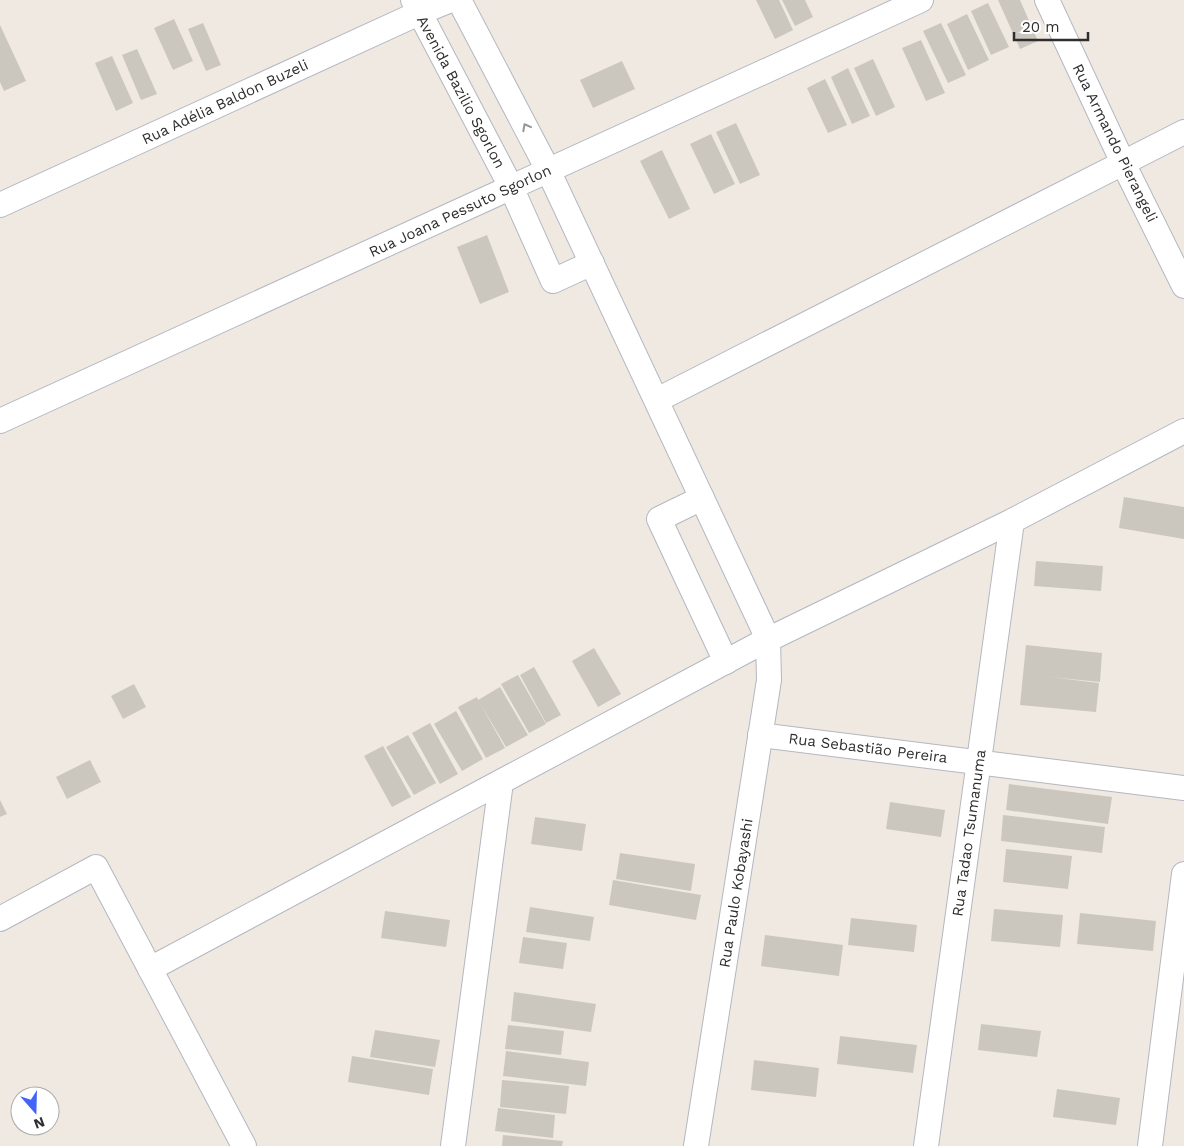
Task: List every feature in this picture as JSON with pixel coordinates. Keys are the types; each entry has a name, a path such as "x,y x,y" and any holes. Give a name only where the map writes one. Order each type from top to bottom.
{"street":[{"name":"Rua Adélia Baldon Buzeli","path":"0,205 416,6 451,0"},
{"path":"459,0 548,170 768,639"},
{"name":"Rua Joana Pessuto Sgorlon","path":"0,421 921,0"},
{"name":"Rua Armando Pierangeli","path":"1047,0 1123,163 1184,286"},
{"name":"Avenida Bazilio Sgorlon","path":"416,6 511,188 553,281 592,263"},
{"path":"657,400 1184,132"},
{"path":"150,969 768,639 1012,521 1184,430"},
{"path":"702,498 659,519 726,662"},
{"name":"Rua Tadao Tsumanuma","path":"926,1146 1012,521"},
{"name":"Rua Paulo Kobayashi","path":"696,1146 769,680 768,639"},
{"name":"Rua Sebastião Pereira","path":"760,734 1184,788"},
{"path":"453,1146 501,782"},
{"path":"0,918 96,867 244,1146"},
{"path":"1150,1146 1184,874"}],"building":[{"path":"756,0 779,0 793,30 775,39"},
{"path":"782,0 805,0 813,17 795,26"},
{"path":"998,0 1020,0 1038,41 1020,49"},
{"path":"988,3 1009,47 991,55 971,11"},
{"path":"967,14 989,60 968,70 947,24"},
{"path":"174,19 193,61 173,70 154,28"},
{"path":"203,23 221,65 206,71 188,29"},
{"path":"941,23 966,75 948,83 923,31"},
{"path":"0,25 26,81 4,91 0,82"},
{"path":"921,40 945,93 926,101 902,48"},
{"path":"137,49 157,94 141,100 122,55"},
{"path":"112,56 133,103 116,111 95,63"},
{"path":"873,59 895,107 876,116 854,68"},
{"path":"622,61 635,89 593,108 580,80"},
{"path":"848,68 870,116 852,124 831,77"},
{"path":"825,79 847,125 828,133 807,88"},
{"path":"736,123 760,175 740,184 716,132"},
{"path":"711,134 735,184 714,194 690,144"},
{"path":"662,150 690,209 669,219 640,161"},
{"path":"487,235 509,292 480,304 457,247"},
{"path":"1124,497 1184,507 1184,539 1119,528"},
{"path":"1036,561 1103,566 1101,591 1034,586"},
{"path":"1026,645 1102,653 1100,682 1050,677 1099,683 1096,712 1020,705"},
{"path":"594,648 621,694 598,707 572,661"},
{"path":"534,667 561,715 546,723 520,675"},
{"path":"518,675 546,724 529,733 501,684"},
{"path":"134,684 146,707 123,719 111,696"},
{"path":"500,687 528,735 506,747 480,703 505,748 486,758 458,707 477,697 478,700"},
{"path":"456,711 483,759 462,771 434,724"},
{"path":"430,723 458,774 440,784 412,733"},
{"path":"408,735 436,783 414,795 386,747"},
{"path":"383,746 411,797 392,807 364,756"},
{"path":"90,760 101,782 67,799 56,777"},
{"path":"1009,784 1112,797 1108,824 1006,810"},
{"path":"0,800 7,814 0,817"},
{"path":"890,802 945,810 941,837 886,829"},
{"path":"1003,815 1105,827 1102,853 1001,841"},
{"path":"535,817 586,824 582,851 531,844"},
{"path":"1006,849 1072,856 1068,889 1003,882"},
{"path":"620,853 695,864 691,891 616,879"},
{"path":"613,880 701,895 696,920 609,905"},
{"path":"530,907 594,917 590,941 526,932"},
{"path":"994,909 1063,915 1060,947 991,941"},
{"path":"385,911 450,920 446,947 381,938"},
{"path":"1080,913 1156,921 1153,951 1077,944"},
{"path":"851,918 917,925 914,952 848,945"},
{"path":"765,935 843,945 839,976 761,966"},
{"path":"523,937 567,943 563,969 519,963"},
{"path":"514,992 596,1004 591,1032 511,1021"},
{"path":"981,1024 1041,1031 1037,1057 978,1050"},
{"path":"508,1025 564,1031 561,1055 505,1049"},
{"path":"375,1030 440,1040 435,1067 370,1057"},
{"path":"840,1036 917,1045 913,1073 837,1064"},
{"path":"506,1051 589,1062 586,1086 503,1076"},
{"path":"352,1056 433,1069 429,1095 348,1082"},
{"path":"754,1060 819,1068 816,1097 751,1090"},
{"path":"502,1080 569,1086 566,1114 500,1107"},
{"path":"1057,1089 1120,1098 1116,1125 1053,1117"},
{"path":"498,1108 555,1115 553,1138 495,1131"},
{"path":"503,1135 563,1141 562,1146 502,1146"}]}
